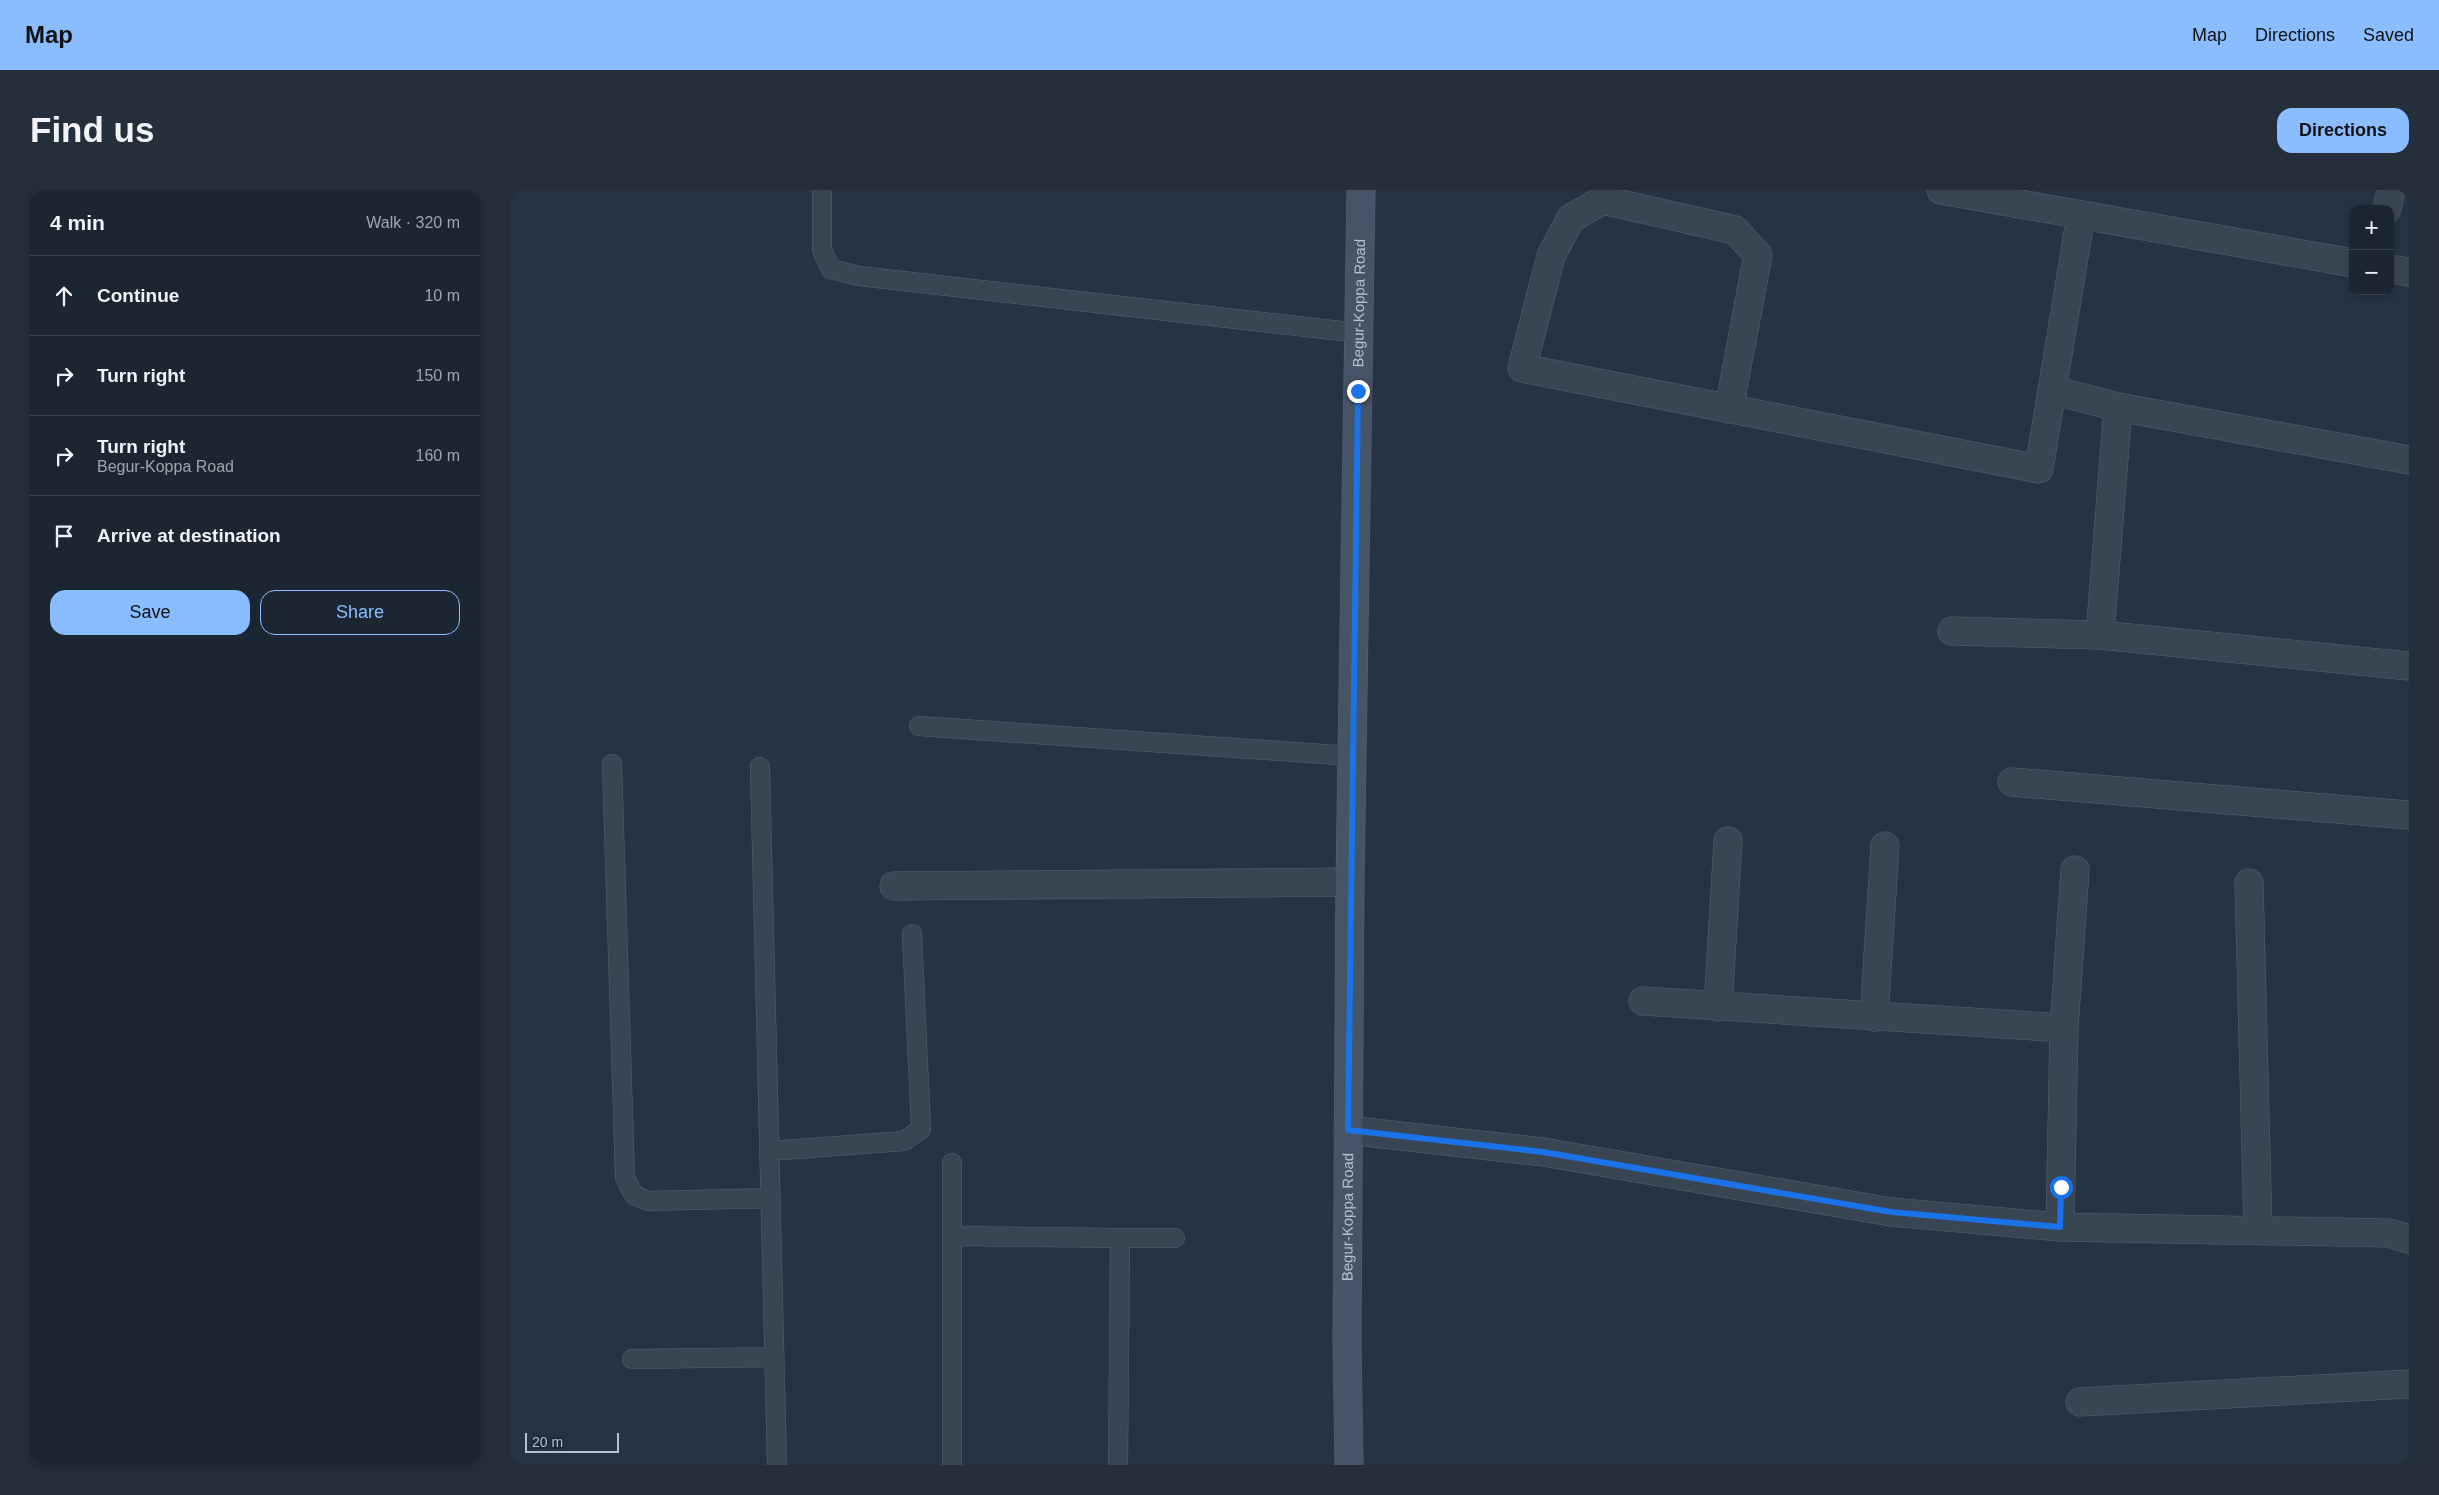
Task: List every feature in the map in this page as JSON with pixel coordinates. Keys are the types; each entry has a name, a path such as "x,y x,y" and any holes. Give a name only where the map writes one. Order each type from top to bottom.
{"main road":[{"name":"Begur-Koppa Road","path":"1349,1465 1346,1342 1350,882 1361,190"}],"street":[{"path":"1941,190 2349,261"},
{"path":"2389,205 2391,190"},
{"path":"1729,409 1758,254 1735,230 1603,200 1571,218 1551,256 1522,368 1729,409 2039,469 2081,214"},
{"path":"2394,270 2409,272"},
{"path":"2052,390 2118,407 2409,460"},
{"path":"2100,635 2118,407"},
{"path":"1952,631 2100,635 2409,666"},
{"path":"2012,782 2409,815"},
{"path":"1718,1006 1728,841"},
{"path":"1874,1017 1885,846"},
{"path":"2060,1227 2064,1028 2075,870"},
{"path":"894,886 1350,882"},
{"path":"2249,883 2258,1230"},
{"path":"1642,1001 2064,1028"},
{"path":"1348,1130 1543,1152 1891,1212 2060,1227 2389,1233 2409,1239"},
{"path":"2080,1402 2409,1384"}],"lane":[{"path":"822,190 822,250 831,269 859,276 1359,333"},
{"path":"919,726 1352,756"},
{"path":"612,764 625,1178 634,1195 648,1201 770,1198"},
{"path":"760,767 777,1465"},
{"path":"769,1151 904,1141 921,1129 912,934"},
{"path":"952,1163 952,1465"},
{"path":"952,1236 1175,1238"},
{"path":"1118,1465 1120,1238"},
{"path":"632,1359 774,1357"}],"route":[{"path":"1358,391 1348,1130 1543,1152 1891,1212 2060,1227 2061,1187"}]}
